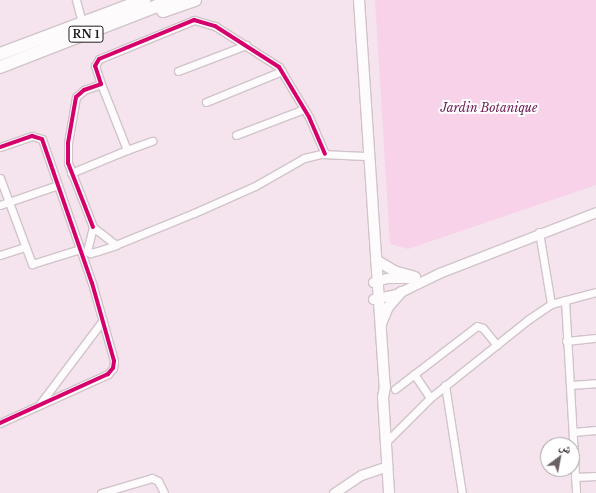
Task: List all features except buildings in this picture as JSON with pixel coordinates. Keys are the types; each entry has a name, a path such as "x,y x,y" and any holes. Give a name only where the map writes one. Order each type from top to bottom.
{"highway":[{"name":"RN 1","path":"0,68 172,0"},
{"path":"124,19 150,15 195,0"},
{"name":"RN 1","path":"0,54 141,1"}],"main road":[{"path":"353,0 375,281"},
{"path":"359,0 376,260 375,299 379,388 383,397"},
{"path":"376,260 394,271 415,277"},
{"path":"379,328 388,307 401,292"},
{"path":"375,299 385,387 383,397 389,493"}],"street":[{"path":"76,0 82,23"},
{"path":"127,150 95,66 99,59 194,20 207,22 275,63 282,71 304,109 325,154"},
{"path":"178,71 246,45"},
{"path":"206,102 282,71"},
{"path":"101,84 84,90 76,97 67,156 71,173 93,227 116,245"},
{"path":"236,135 304,109"},
{"path":"0,147 32,136 40,138 80,249 103,320 114,361 111,371 0,423"},
{"path":"71,173 152,141"},
{"path":"93,227 88,252 116,245 255,186 304,158 325,154 365,156"},
{"path":"0,178 30,263 35,265 80,249"},
{"path":"0,206 58,185"},
{"path":"375,299 401,292 439,273 539,232 596,212"},
{"path":"539,232 551,304"},
{"path":"0,255 24,246"},
{"path":"375,281 439,273"},
{"path":"386,442 430,398 551,304 596,292"},
{"path":"565,300 566,341 576,493"},
{"path":"38,406 103,320"},
{"path":"395,389 477,326 483,328 497,345"},
{"path":"566,341 596,338"},
{"path":"414,374 430,398"},
{"path":"570,385 596,383"},
{"path":"445,386 462,493"},
{"path":"573,432 596,430"},
{"path":"334,493 360,475 387,466"},
{"path":"575,478 596,476"},
{"path":"101,493 152,478 158,481 164,493"}],"green space":[{"name":"Jardin Botanique","path":"375,0 596,0 596,185 408,249 390,244"}],"cycle path":[{"path":"93,227 68,163 68,143 76,97 84,90 101,84 95,66 99,59 194,20 215,26 279,67 309,117 325,154"},
{"path":"0,147 32,136 42,139 92,283 114,361 113,368 108,374 0,423"}]}
